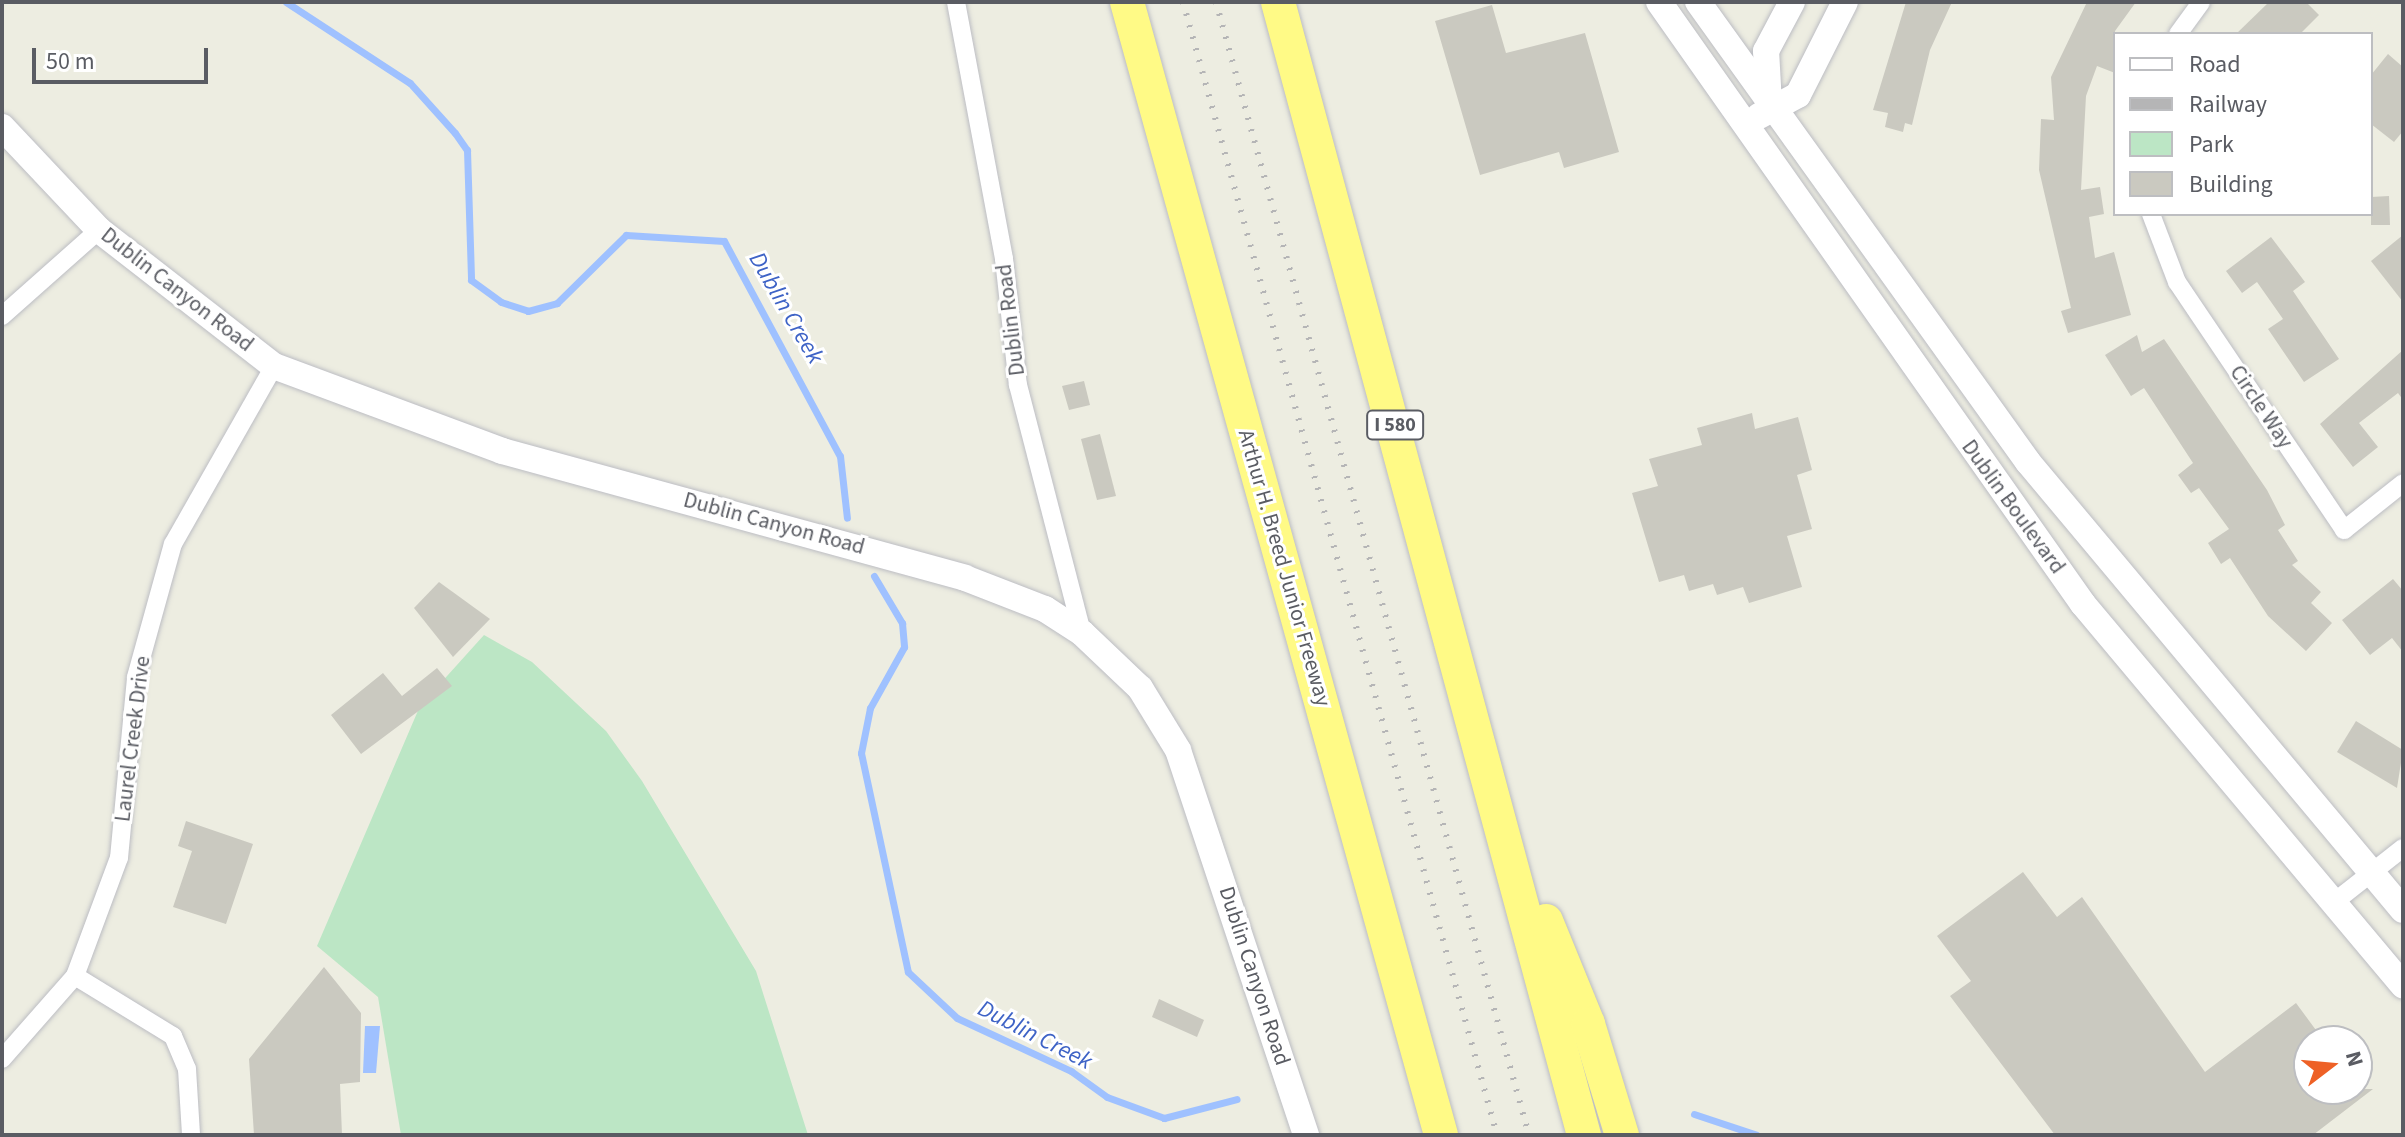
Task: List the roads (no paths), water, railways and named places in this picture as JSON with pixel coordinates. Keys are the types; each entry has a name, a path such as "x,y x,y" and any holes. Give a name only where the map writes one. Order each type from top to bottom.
{"highway":[{"name":"Arthur H. Breed Junior Freeway","path":"1127,2 1441,1135"},
{"name":"I 580","path":"1278,2 1512,848 1584,1135"},
{"path":"1512,848 1573,983 1622,1135"}],"street":[{"name":"Dublin Road","path":"956,2 1004,259 1018,385 1082,633"},
{"name":"Dublin Boulevard","path":"1659,2 1746,131 2083,604 2403,985"},
{"name":"Dublin Boulevard","path":"1698,2 2028,462 2403,910"},
{"path":"1769,104 1766,51 1792,2"},
{"path":"1746,131 1769,104 1798,95 1845,2"},
{"path":"2179,32 2201,2"},
{"name":"Dublin Canyon Road","path":"2,127 99,230 274,366 502,451 965,578 1045,609 1082,633 1140,688 1178,750 1306,1135"},
{"name":"Circle Way","path":"2152,216 2177,282 2344,530 2403,483"},
{"path":"2,316 99,230"},
{"name":"Laurel Creek Drive","path":"2,1059 75,976 119,858 136,677 173,544 274,366"},
{"path":"2333,903 2403,848"},
{"path":"75,976 173,1036 187,1069 191,1135"}],"water":[{"path":"365,1026 380,1026 376,1073 363,1073"}],"waterway":[{"name":"Dublin Creek","path":"286,2 410,83 455,133 467,150 471,280 501,302 528,311 557,303 626,235 724,241 840,456 847,518"},
{"name":"Dublin Creek","path":"874,576 902,623 904,647 870,708 861,753 908,972 957,1018 1071,1071 1107,1097 1164,1118 1237,1099"},
{"name":"Dublin Creek","path":"1694,1114 1757,1135"}],"railway":[{"path":"1183,2 1497,1135"},
{"path":"1216,2 1529,1135"}]}
